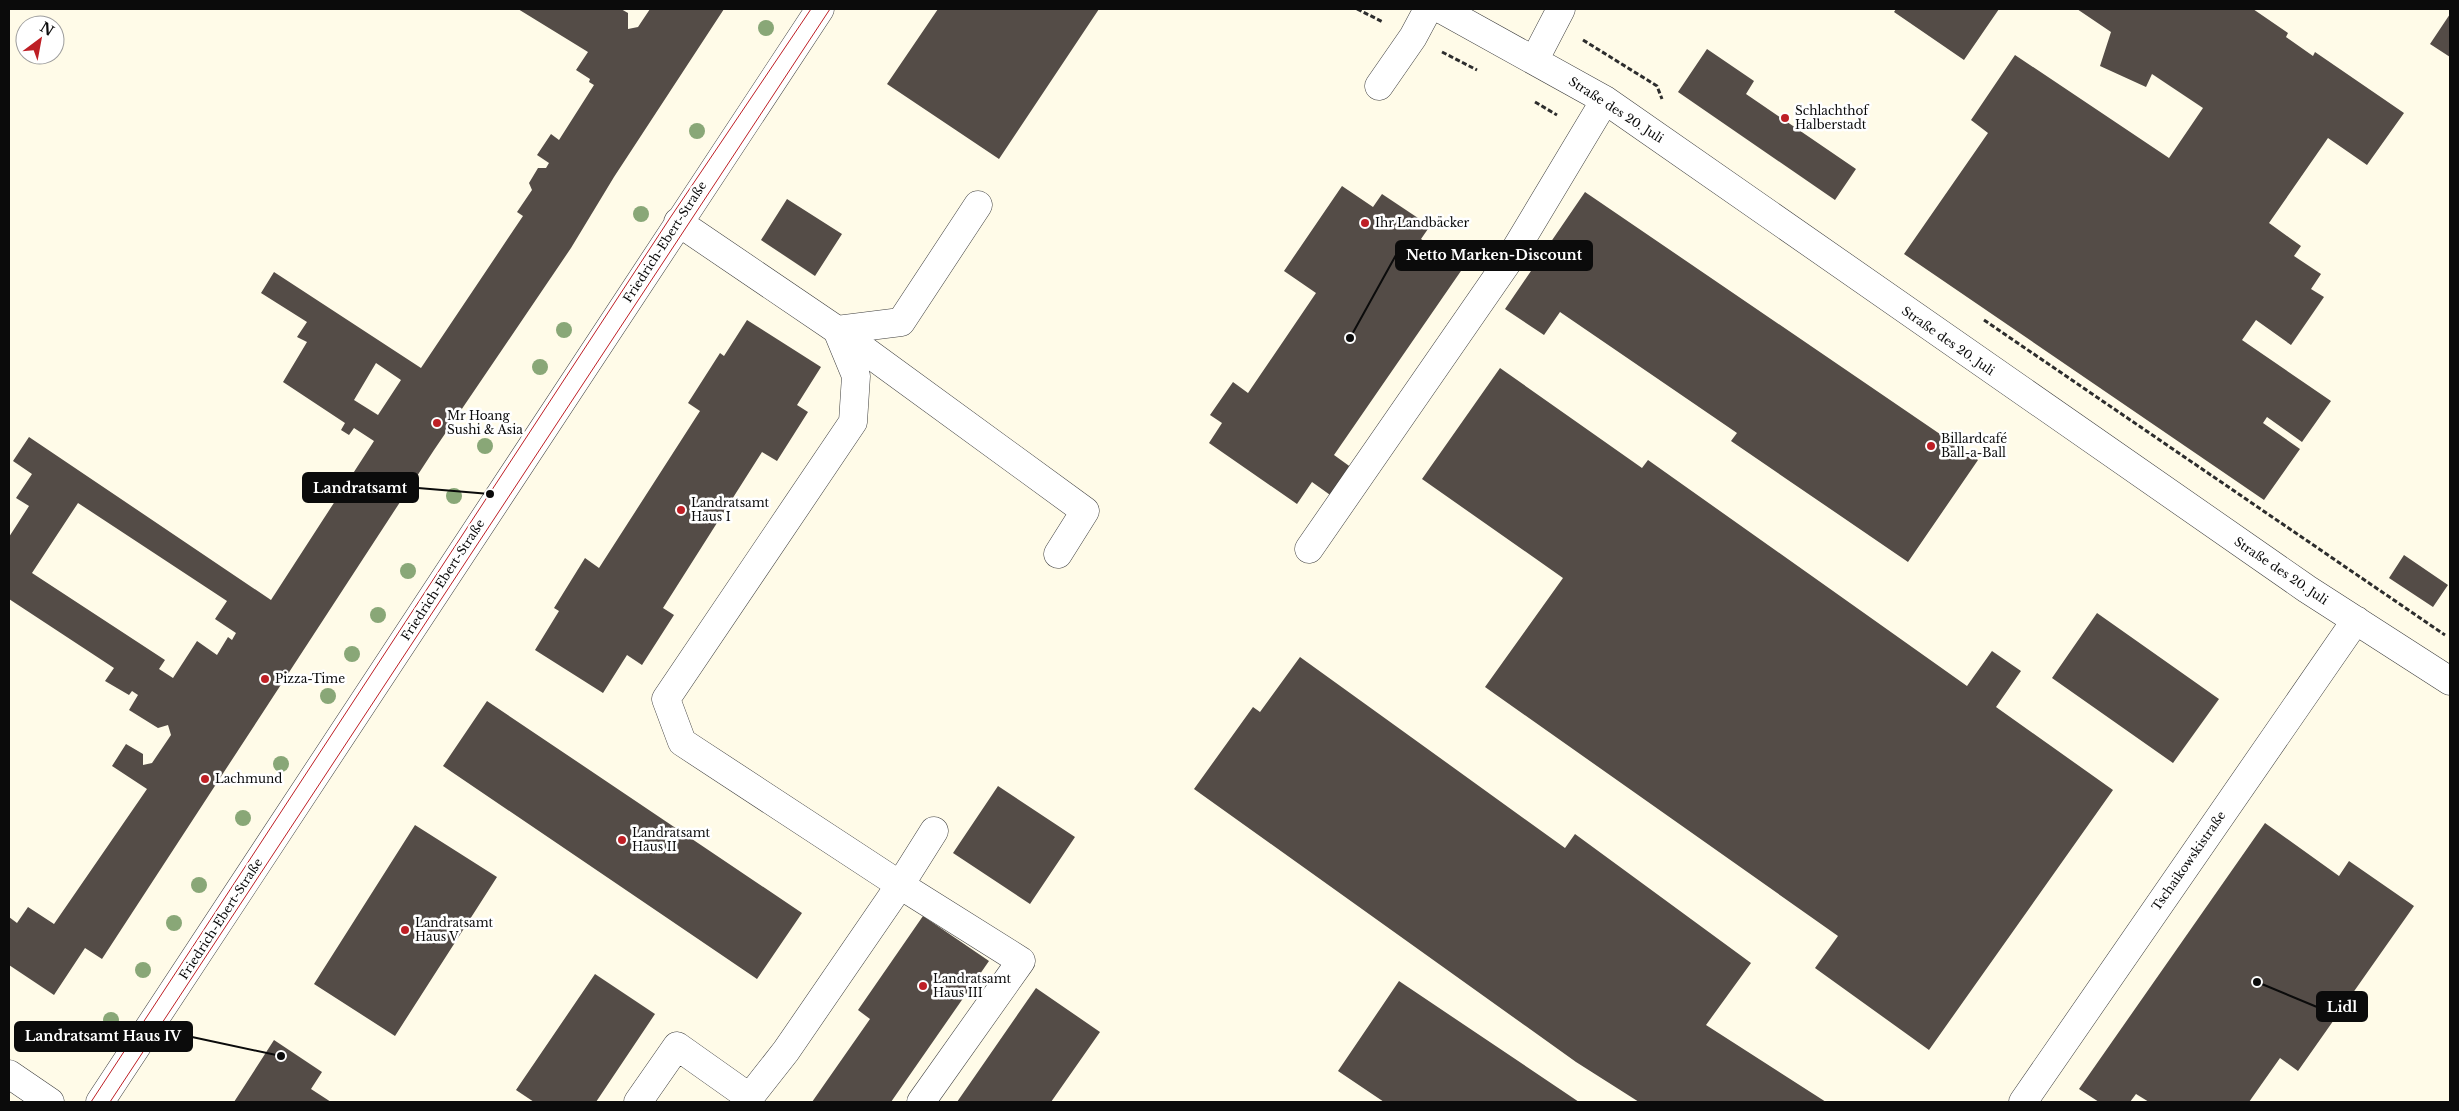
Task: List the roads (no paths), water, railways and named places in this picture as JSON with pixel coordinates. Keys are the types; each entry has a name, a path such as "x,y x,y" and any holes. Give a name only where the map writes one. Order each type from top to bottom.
{"street":[{"name":"Friedrich-Ebert-Straße","path":"100,1102 820,9"},
{"path":"1379,86 1413,37 1428,9"},
{"name":"Straße des 20. Juli","path":"1441,9 1605,100 2307,589 2450,681"},
{"path":"1534,59 1557,16"},
{"path":"1309,549 1508,260 1605,100"},
{"path":"837,330 901,322 978,205"},
{"path":"678,222 837,330 1085,511 1058,554"},
{"path":"837,330 856,376 853,422 666,698 682,742 900,885 1021,961 921,1102"},
{"name":"Tschaikowskistraße","path":"2023,1102 2356,620"},
{"path":"638,1102 678,1046 748,1100 786,1051 900,885 934,832"},
{"path":"9,1074 50,1102"}],"tram line":[{"path":"91,1102 670,218 811,9"},
{"path":"110,1102 830,9"}],"place":[{"name":"Schlachthof Halberstadt","path":"1785,118"},
{"name":"Ihr Landbäcker","path":"1365,223"},
{"name":"Netto Marken-Discount","path":"1350,338"},
{"name":"Mr Hoang Sushi & Asia","path":"437,423"},
{"name":"Billardcafé Ball-a-Ball","path":"1931,446"},
{"name":"Landratsamt","path":"490,494"},
{"name":"Landratsamt Haus I","path":"681,510"},
{"name":"Pizza-Time","path":"265,679"},
{"name":"Lachmund","path":"205,779"},
{"name":"Landratsamt Haus II","path":"622,840"},
{"name":"Landratsamt Haus V","path":"405,930"},
{"name":"Lidl","path":"2257,982"},
{"name":"Landratsamt Haus III","path":"923,986"},
{"name":"Landratsamt Haus IV","path":"281,1056"}]}
